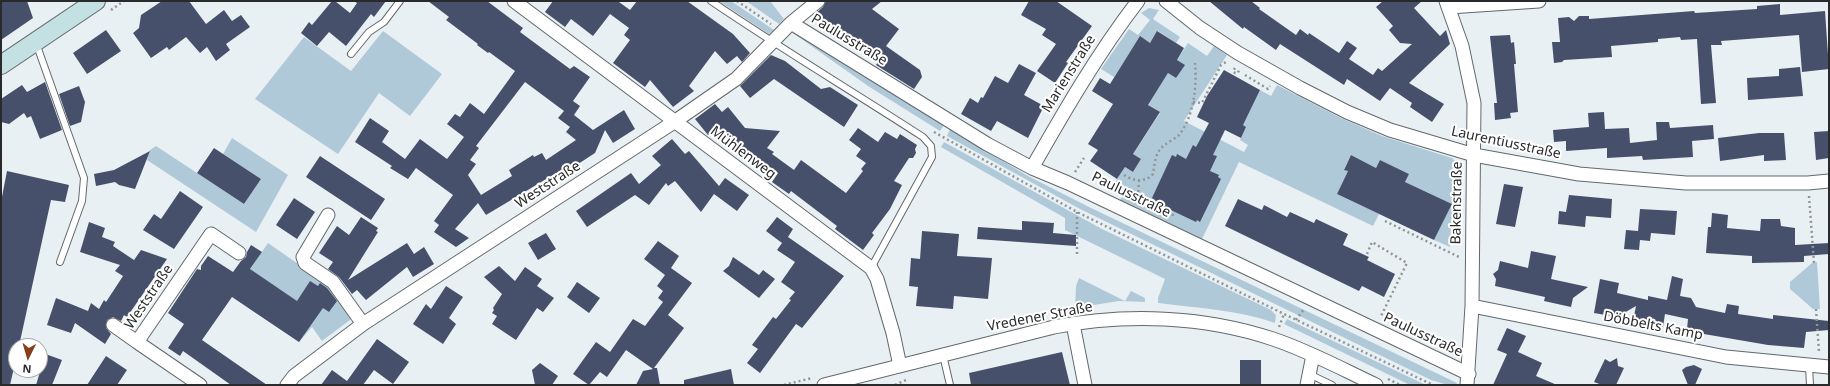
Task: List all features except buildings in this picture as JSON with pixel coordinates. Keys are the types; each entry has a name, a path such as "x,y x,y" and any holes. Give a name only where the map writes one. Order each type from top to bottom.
{"main road":[{"path":"1,66 96,1"}],"street":[{"name":"Mühlenweg","path":"514,1 871,268"},
{"name":"Weststraße","path":"287,385 294,376 363,324 674,122 736,79 772,42 818,1"},
{"name":"Marienstraße","path":"1032,168 1071,99 1119,25 1138,1"},
{"name":"Laurentiusstraße","path":"1166,1 1200,28 1238,53 1300,88 1347,112 1390,130 1474,155 1579,174 1686,183 1808,184 1829,181"},
{"path":"1447,4 1539,1"},
{"name":"Bakenstraße","path":"1447,4 1462,46 1474,103 1472,306 1468,380"},
{"name":"Paulusstraße","path":"791,24 987,144 1032,168 1068,183 1374,330 1468,380"},
{"path":"328,215 303,257 305,263 333,282 363,324"},
{"name":"Weststraße","path":"200,385 137,342 211,234 239,253"},
{"path":"871,268 877,280 900,366"},
{"name":"Döbbelts Kamp","path":"1472,306 1726,357 1820,367"},
{"name":"Vredener Straße","path":"819,381 900,366 1074,324 1127,319 1159,319 1206,324 1248,332 1274,340 1381,382"},
{"path":"1074,324 1085,385"},
{"path":"113,325 137,342"},
{"path":"1307,379 1313,355"}],"lane":[{"path":"351,54 368,32 384,22 400,1"},
{"path":"710,1 772,42 830,76 923,137 930,146 932,157 871,268"},
{"path":"36,42 84,178 82,201 60,262"},
{"path":"943,355 950,385"},
{"path":"1810,385 1820,367"},
{"path":"1307,379 1332,385"}],"path":[{"path":"1124,175 1131,180 1151,177 1159,150 1179,135 1189,117 1196,77 1195,63"},
{"path":"1192,102 1202,103 1222,63 1231,63 1235,68"},
{"path":"1139,180 1138,197 1173,215 1166,230"},
{"path":"1808,184 1814,263"},
{"path":"1077,254 1078,212"},
{"path":"1385,221 1472,263"},
{"path":"1366,254 1372,242 1407,263 1374,330"},
{"path":"1816,309 1820,367"},
{"path":"1282,331 1278,330 1284,314"},
{"path":"895,385 912,377"},
{"path":"784,385 819,381"},
{"path":"1381,382 1400,385"}],"shaded area":[{"path":"719,1 731,1 774,30 769,34"},
{"path":"746,1 770,1 784,19 779,24"},
{"path":"1149,8 1159,10 1153,19 1180,37 1176,43 1158,31 1150,43 1140,37 1114,77 1101,69 1129,29 1138,35 1150,20 1141,13"},
{"path":"798,29 873,81 944,125 940,131 868,86 793,33"},
{"path":"383,31 442,74 410,116 379,93 338,154 255,99 304,37 351,71"},
{"path":"1188,43 1207,56 1214,46 1227,55 1184,121 1244,152 1248,145 1240,140 1246,127 1238,123 1247,116 1260,90 1271,96 1277,85 1341,118 1382,136 1452,158 1459,164 1462,172 1461,224 1451,224 1450,247 1434,240 1452,204 1405,182 1409,174 1380,160 1376,168 1351,155 1344,169 1348,171 1337,194 1379,214 1373,226 1239,162 1202,239 1131,205 1129,206 1119,201 1126,191 1114,184 1125,167 1133,172 1141,159 1133,154 1160,113 1148,105 1168,73 1176,78 1184,65 1177,60"},
{"path":"950,129 1028,176 1089,207 1457,383 1456,385 1448,385 1431,380 1080,209 947,136"},
{"path":"232,138 288,175 256,232 147,160 150,150 156,146 244,204 261,179 223,154"},
{"path":"944,142 1102,229 1271,310 1276,315 1275,323 1232,312 1158,303 1158,298 1165,279 1065,230 1065,218 941,147"},
{"path":"268,243 327,284 351,314 350,320 322,341 312,327 299,342 247,307 251,300 236,290"},
{"path":"1817,262 1820,309 1813,309 1790,289 1790,282 1812,263"},
{"path":"1079,278 1125,301 1131,291 1145,298 1145,302 1119,301 1075,308 1076,286"},
{"path":"1287,319 1426,385 1410,385 1284,324"}]}
